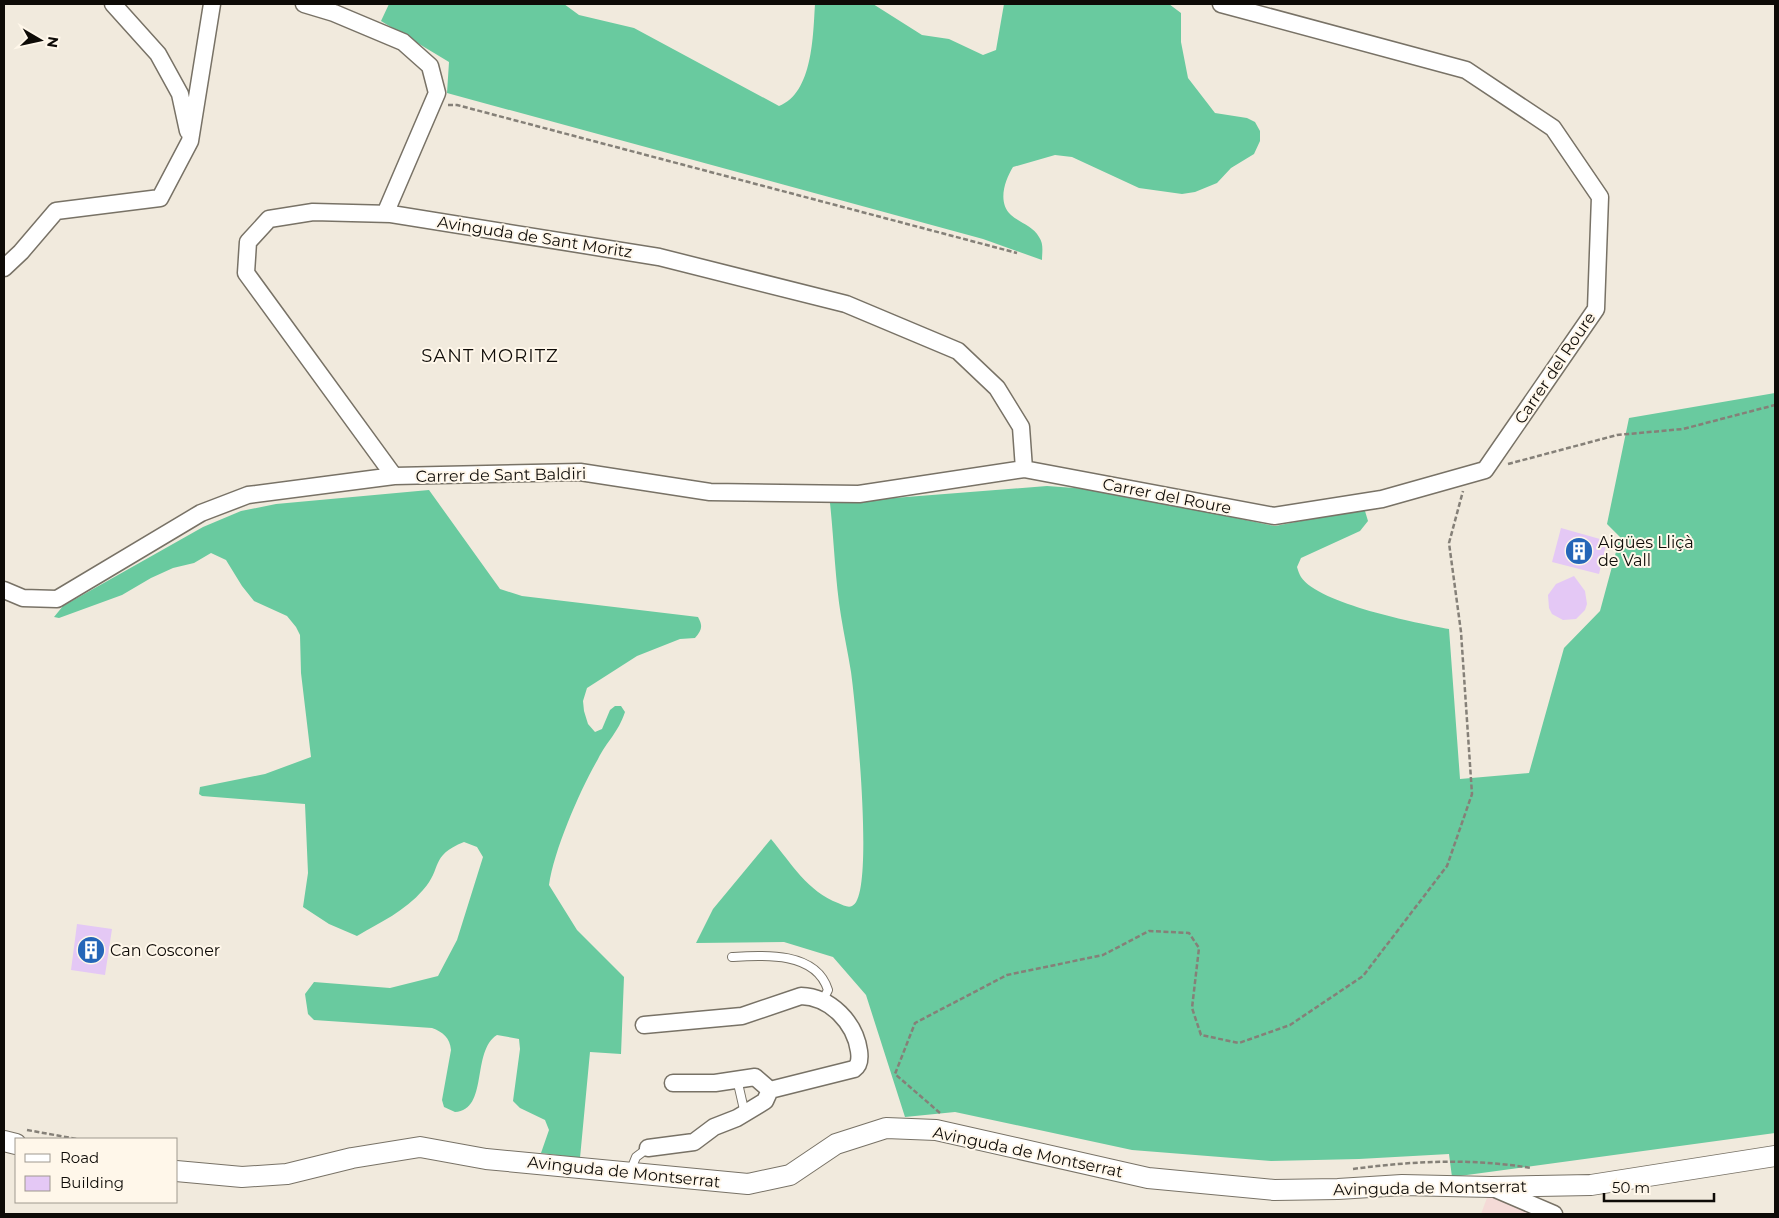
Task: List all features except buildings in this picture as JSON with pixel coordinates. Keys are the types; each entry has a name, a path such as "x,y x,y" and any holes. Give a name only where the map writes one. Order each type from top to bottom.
{"street":[{"path":"113,4 158,54 180,94 190,141"},
{"path":"4,268 21,252 56,212 160,198 190,141 212,4"},
{"path":"304,4 403,42 430,66 437,93 385,214"},
{"name":"Carrer del Roure","path":"1024,469 1274,516 1382,499 1468,475 1485,470 1596,309 1600,197 1553,128 1466,70 1222,4"},
{"name":"Avinguda de Sant Moritz","path":"394,476 246,272 248,242 269,219 313,212 385,214 659,257 846,304 958,351 997,388 1021,427 1024,469"},
{"name":"Carrer de Sant Baldiri","path":"4,590 23,598 57,599 201,514 248,495 394,476 580,472 710,492 860,494 1024,469"},
{"path":"644,1025 742,1016 802,996 811,996 846,1019 853,1032 860,1057 857,1067 770,1090"},
{"path":"673,1083 715,1083 756,1077 770,1090"},
{"path":"648,1148 694,1142 720,1123 745,1114 765,1101 770,1090"},
{"name":"Avinguda de Montserrat","path":"178,1171 242,1177 287,1174 352,1158 420,1147 486,1159 748,1184 790,1175 836,1144 886,1128 936,1130 1148,1178 1274,1190 1402,1185 1491,1187 1591,1185 1775,1156"},
{"path":"4,1141 19,1136"},
{"path":"1491,1187 1554,1214"}],"lane":[{"path":"732,957 760,955 800,962 817,972 826,982 828,990 822,1002"},
{"path":"737,1079 745,1114"},
{"path":"629,1173 636,1157 648,1148"}],"path":[{"path":"432,104 457,105 1018,253"},
{"path":"1485,470 1616,434 1683,429 1775,405"},
{"path":"934,1115 943,1116 895,1074 915,1023 1007,976 1103,955 1149,931 1189,933 1200,948 1192,1008 1201,1035 1239,1043 1290,1025 1363,976 1447,866 1472,794 1461,632 1449,543 1468,475"},
{"path":"19,1136 58,1138"},
{"path":"1345,1171 1420,1162 1496,1162 1534,1168"}],"shaded area":[{"path":"1491,1187 1554,1214 1481,1214"}],"green space":[{"path":"389,4 564,4 579,15 634,28 779,106 790,99 799,89 805,76 812,46 815,4 873,4 922,35 949,39 983,55 996,50 1004,4 1169,4 1181,13 1181,42 1188,78 1215,113 1247,118 1255,122 1260,131 1260,141 1254,154 1231,168 1217,183 1195,192 1182,194 1139,188 1072,157 1055,155 1013,167 1005,184 1004,204 1011,215 1033,230 1039,237 1042,245 1042,260 983,239 447,93 449,62 381,21"},
{"path":"1775,393 1775,1133 1452,1177 1449,1154 1271,1161 1132,1150 955,1112 905,1117 866,995 833,957 784,942 696,943 713,909 771,839 801,876 827,898 850,907 859,895 863,870 862,796 851,672 837,588 830,503 1047,486 1102,490 1275,526 1358,510 1365,511 1368,521 1360,531 1301,558 1297,567 1301,577 1311,587 1347,604 1393,617 1449,629 1460,779 1529,773 1564,648 1600,611 1620,537 1607,524 1629,418"},
{"path":"429,490 500,589 522,596 698,617 701,623 700,630 695,638 680,639 637,656 587,688 583,701 588,724 595,732 602,729 610,710 615,706 621,706 625,712 619,726 601,753 576,803 556,855 549,885 577,930 624,977 621,1054 590,1052 580,1158 541,1153 549,1130 545,1120 520,1108 513,1101 520,1049 519,1039 497,1035 489,1043 484,1054 472,1101 466,1109 455,1112 444,1107 442,1100 451,1050 447,1039 439,1031 432,1028 314,1020 308,1014 305,994 314,982 390,988 438,976 457,940 483,857 477,847 464,842 453,847 441,858 429,882 416,897 392,916 357,936 329,924 303,907 308,873 305,804 202,796 199,794 200,787 265,774 311,757 301,673 300,635 287,616 254,601 226,560 211,553 194,563 173,568 151,578 122,595 59,618 54,617 63,606 203,527 241,511 276,504"}],"place":[{"name":"Aigües Lliçà de Vall","path":"1579,551"},
{"name":"Can Cosconer","path":"91,950"}],"district":[{"name":"SANT MORITZ","path":"490,356"}]}
